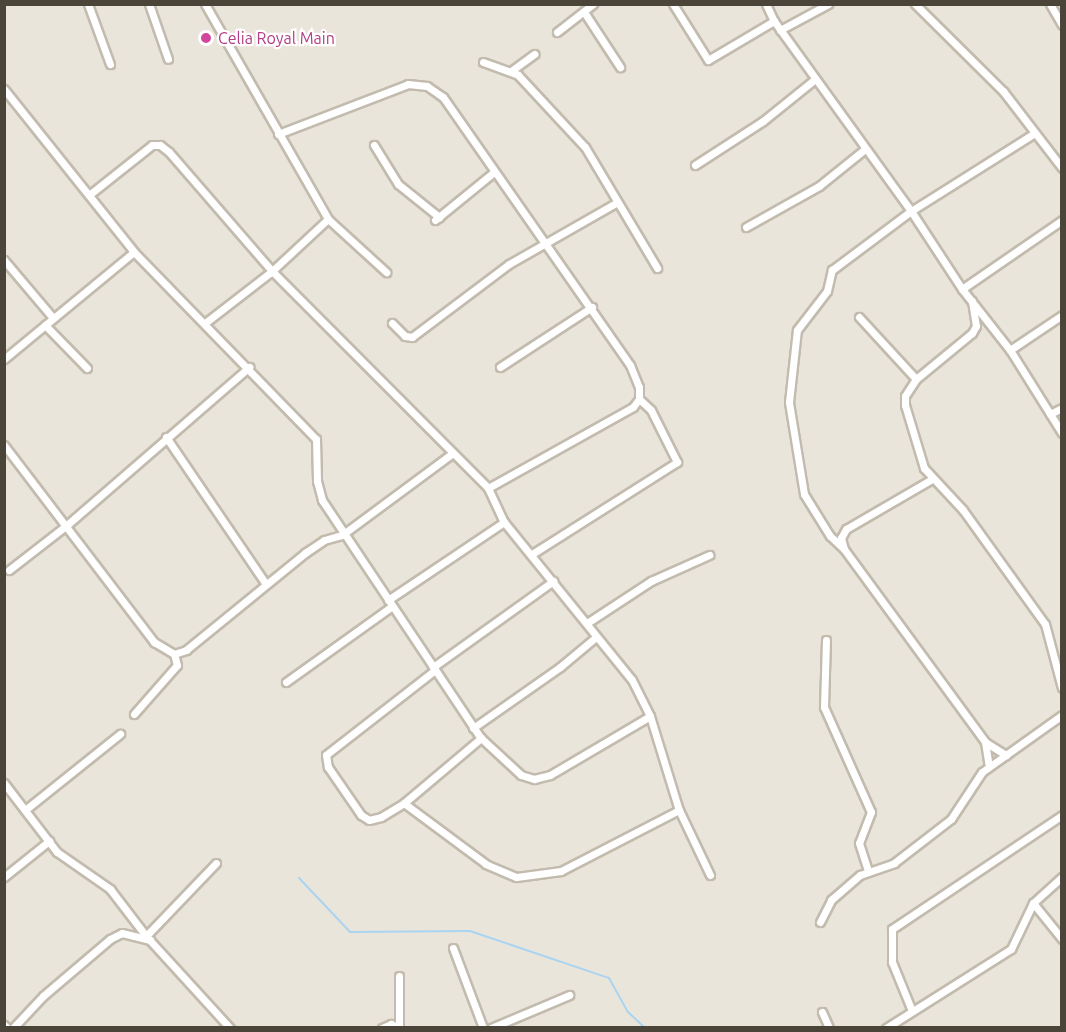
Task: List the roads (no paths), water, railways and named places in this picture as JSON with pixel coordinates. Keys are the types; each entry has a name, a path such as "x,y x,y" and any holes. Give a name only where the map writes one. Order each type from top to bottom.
{"street":[{"path":"88,4 110,64"},
{"path":"149,4 168,59"},
{"path":"205,4 328,219 386,272"},
{"path":"557,32 593,4"},
{"path":"673,4 708,60 774,21"},
{"path":"766,4 780,30 911,211 962,290 1010,350 1062,433"},
{"path":"780,30 828,4"},
{"path":"915,4 1004,91 1062,168"},
{"path":"1050,4 1062,25"},
{"path":"584,12 620,67"},
{"path":"512,71 534,54"},
{"path":"483,62 512,71 585,147 616,203 657,268"},
{"path":"695,165 763,121 815,79"},
{"path":"278,134 408,84 427,86 443,97 495,172 548,242 630,365 639,399 651,410 677,462 532,554"},
{"path":"4,89 134,252 249,367 316,439 317,481 322,500 342,535 481,738 521,775 534,779 550,775 650,716"},
{"path":"1006,755 985,742 844,549 830,536 804,494 789,402 797,330 827,291 832,270 911,211 1035,133"},
{"path":"89,195 152,145 160,145 272,271 488,488 504,522 632,680 650,716 680,810 710,875"},
{"path":"374,145 398,184 437,219 495,172"},
{"path":"746,227 819,186 865,149"},
{"path":"392,323 405,336 412,337 509,264 616,203"},
{"path":"205,323 272,271 328,219"},
{"path":"962,290 1062,220"},
{"path":"4,359 134,252"},
{"path":"4,260 53,318"},
{"path":"972,300 975,326 972,333 916,379 905,396 905,405 924,468 963,510 1045,624 1062,688"},
{"path":"500,367 592,307"},
{"path":"1010,350 1062,315"},
{"path":"859,317 916,379"},
{"path":"45,325 87,368"},
{"path":"9,570 68,524 249,367"},
{"path":"488,488 633,407 639,399"},
{"path":"1050,414 1062,408"},
{"path":"166,437 266,584"},
{"path":"4,446 68,524 154,642 174,654 177,665 134,714"},
{"path":"174,654 186,650 324,540 342,535 453,453"},
{"path":"844,549 841,538 846,529 932,479"},
{"path":"286,682 390,603 504,522"},
{"path":"587,623 651,580 709,555"},
{"path":"481,738 404,803 381,817 369,820 361,815 328,767 326,754 434,668 553,581"},
{"path":"473,728 561,667 596,637"},
{"path":"826,640 824,707 871,812 859,843 868,871"},
{"path":"820,922 831,900 868,871 894,862 951,819 975,780 989,766 1062,716"},
{"path":"25,810 120,734"},
{"path":"985,742 989,766"},
{"path":"4,783 57,852 110,889 148,938 230,1028"},
{"path":"404,803 486,864 516,877 561,871 680,810"},
{"path":"912,1011 892,962 892,930 1062,815"},
{"path":"4,877 49,841"},
{"path":"148,938 216,863"},
{"path":"886,1028 1011,949 1033,903 1062,877"},
{"path":"1033,903 1062,939"},
{"path":"13,1028 43,996 117,934 148,938"},
{"path":"453,948 483,1028"},
{"path":"382,1028 391,1024 399,1028 399,976"},
{"path":"491,1028 569,994"},
{"path":"822,1012 829,1028"}],"waterway":[{"path":"299,878 350,932 470,931 609,978 628,1012 645,1028"}],"place":[{"name":"Celia Royal Main","path":"206,38"}]}
